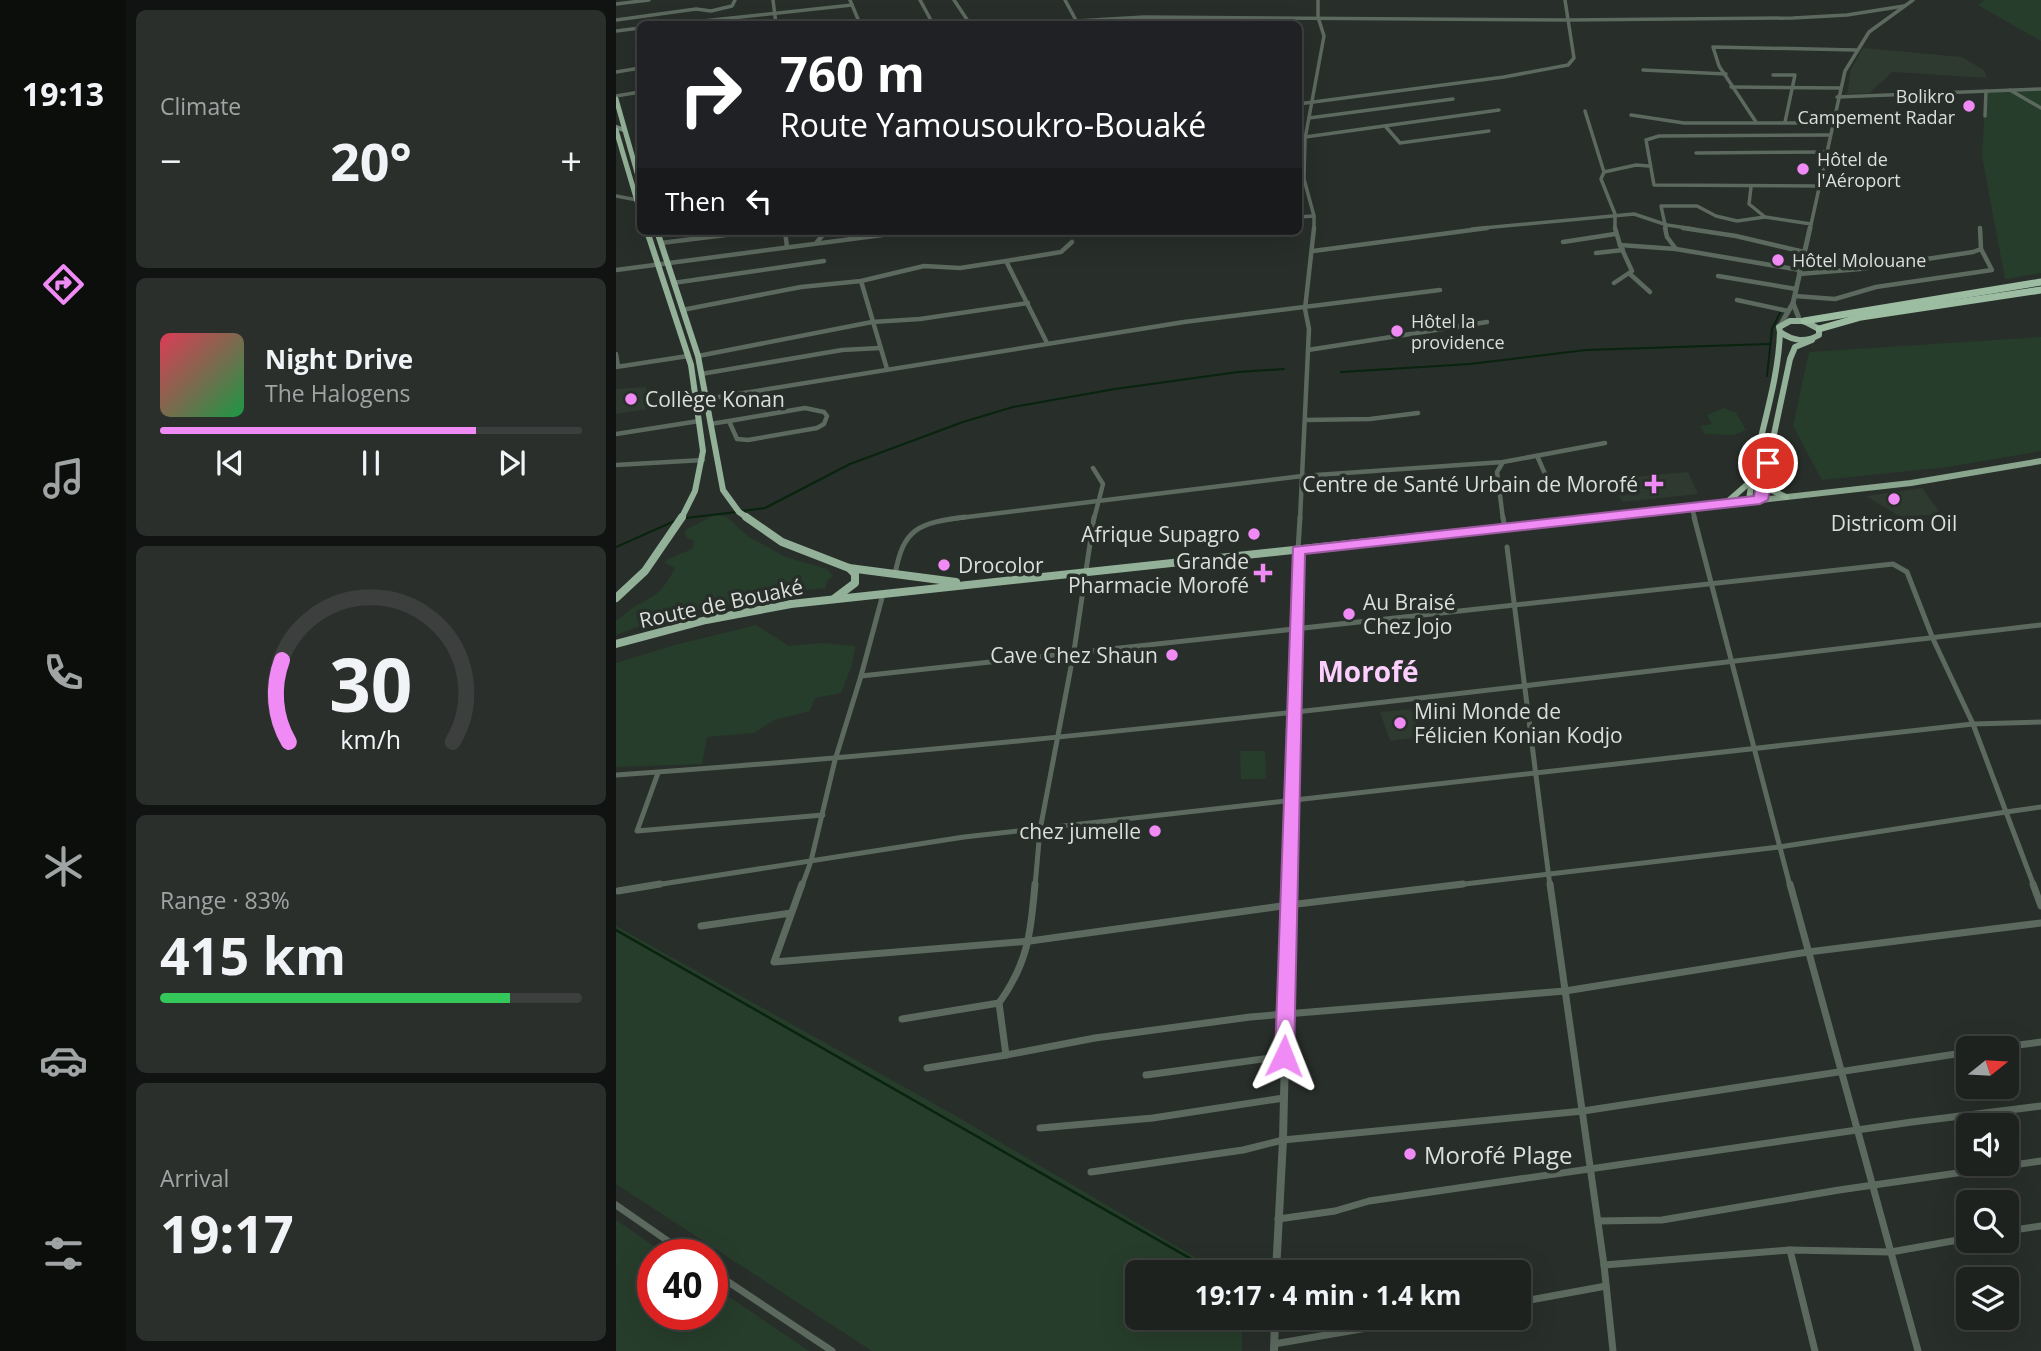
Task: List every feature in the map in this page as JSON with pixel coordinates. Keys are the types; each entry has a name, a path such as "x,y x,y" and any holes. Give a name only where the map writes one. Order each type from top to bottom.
{"highway":[{"path":"616,98 637,173"},
{"path":"616,129 637,200"},
{"path":"616,598 645,571 678,526 695,491 703,460 688,356 648,235"},
{"path":"658,235 698,356 723,490 739,512 782,542 849,568 970,584 1505,530 1760,500 1790,359 1795,347 1819,335 1819,328"},
{"path":"1780,328 1802,321 2041,282"},
{"path":"1802,321 1819,328 1861,317 2041,290"},
{"path":"1780,328 1793,339 1812,340"},
{"path":"1749,501 1750,482 1766,423 1779,352 1780,328"},
{"path":"703,460 716,458"},
{"path":"1725,504 1750,482"},
{"path":"1763,482 1767,488 1786,497"},
{"path":"833,599 855,583 855,575 849,568"},
{"name":"Route de Bouaké","path":"616,644 717,617 833,599 970,584"}],"main road":[{"path":"616,129 624,130"},
{"path":"1760,500 1910,483 2041,461"}],"street":[{"path":"616,4 649,0"},
{"path":"696,9 704,12 721,9 732,6 735,0"},
{"path":"773,0 776,21"},
{"path":"850,0 859,21"},
{"path":"920,0 931,21"},
{"path":"954,0 968,21"},
{"path":"1065,0 1076,19"},
{"path":"1302,169 1308,118 1324,36 1318,17 1318,0"},
{"path":"1302,103 1561,68 1572,63 1574,58 1565,0"},
{"path":"1780,328 1795,296 1840,88 1856,50 1878,25 1913,0"},
{"path":"616,20 701,8 699,2"},
{"path":"702,21 852,5"},
{"path":"1056,21 1197,16 1793,18 1847,15 1904,6"},
{"path":"1196,21 1197,16"},
{"path":"1233,21 1235,16"},
{"path":"616,30 637,28"},
{"path":"1756,122 1719,66 1713,47 1856,50"},
{"path":"616,72 637,68"},
{"path":"1643,70 1726,74"},
{"path":"1773,75 1795,75 1785,122"},
{"path":"1731,86 1840,88"},
{"path":"1838,97 2041,89"},
{"path":"2010,90 2041,108"},
{"path":"1985,116 1986,91"},
{"path":"616,98 637,93"},
{"path":"1308,118 1453,99"},
{"path":"1302,139 1499,110"},
{"path":"1585,111 1604,172 1601,179 1615,214 1615,234 1631,267 1630,274"},
{"path":"1631,116 1658,120 1833,122"},
{"path":"1658,120 1659,136"},
{"path":"1386,127 1400,143 1489,131"},
{"path":"1820,186 1654,185 1648,166 1651,158 1646,140 1659,136 1830,135"},
{"path":"1696,153 1826,152"},
{"path":"1604,172 1636,165 1648,166"},
{"path":"1276,1260 1283,1140 1292,712 1309,329 1305,309 1313,251 1314,216 1302,182"},
{"path":"1751,187 1749,204 1765,217"},
{"path":"616,196 637,200"},
{"path":"1676,249 1667,237 1667,225 1661,214 1661,206 1697,206 1716,216 1737,220 1765,217 1811,224"},
{"path":"1313,251 1615,214 1644,216 1667,225 1736,236 1804,252"},
{"path":"1302,217 1314,216"},
{"path":"1795,296 1835,299 1877,287 1992,270 1981,249 1980,227"},
{"path":"1563,242 1615,234"},
{"path":"661,243 726,235"},
{"path":"786,235 787,247"},
{"path":"816,243 823,235"},
{"path":"616,270 881,235"},
{"path":"682,310 801,287 861,281 924,266 960,268 1062,252 1072,242"},
{"path":"1596,253 1621,248 1676,249 1799,272 1860,269 1981,249"},
{"path":"673,283 824,261"},
{"path":"1006,261 1046,343"},
{"path":"1614,283 1630,274"},
{"path":"1630,274 1650,292"},
{"path":"1718,276 1796,289"},
{"path":"861,281 887,369"},
{"path":"706,399 1184,322 1305,309 1440,290"},
{"path":"1737,300 1788,311"},
{"path":"698,356 873,321 920,319 1028,303"},
{"path":"1793,303 1802,321"},
{"path":"1308,349 1487,322"},
{"path":"701,374 842,350 880,348"},
{"path":"616,354 617,367 688,356"},
{"path":"710,424 805,408 824,412 827,416 824,424 817,428 748,440 737,439 729,421"},
{"path":"1305,420 1370,419 1418,414"},
{"path":"616,434 699,421"},
{"path":"895,575 899,550 916,527 958,518 1302,477 1538,458 1547,453 1605,443"},
{"path":"1538,458 1549,483"},
{"path":"616,465 703,460"},
{"path":"1503,462 1497,472 1505,530"},
{"path":"1479,463 1497,472"},
{"path":"1006,1055 999,1003 1010,988 1030,941 1040,830 1074,652 1097,500 1103,484 1093,468"},
{"path":"1692,508 1779,847 1843,1070 1918,1351"},
{"path":"1507,547 1547,874 1583,1111 1613,1351"},
{"path":"861,676 1893,564 1907,572 1933,639 1973,724 2041,906"},
{"path":"883,594 835,760 811,861 774,962 1030,941 1289,905 1779,847 2041,807"},
{"path":"616,775 835,760 1292,712 2041,625"},
{"path":"618,891 964,837 1973,724 2041,722"},
{"path":"658,773 637,831 823,814"},
{"path":"701,926 791,913"},
{"path":"927,1068 1095,1038 1286,1013 1565,990 1808,952 2041,923"},
{"path":"902,1019 999,1003"},
{"path":"2020,1045 2041,1042"},
{"path":"1091,1172 1243,1150 1283,1140 1583,1111 1956,1054"},
{"path":"1146,1075 1284,1056"},
{"path":"1040,1128 1153,1118 1284,1098"},
{"path":"1278,1219 1335,1211 1369,1201 2041,1105"},
{"path":"1598,1221 1619,1224 1690,1215 2041,1161"},
{"path":"616,1205 665,1239"},
{"path":"2019,1229 2041,1226"},
{"path":"1604,1265 1790,1250 1891,1252 1956,1240"},
{"path":"1790,1250 1815,1351"},
{"path":"728,1282 832,1351"},
{"path":"1531,1300 1606,1286"},
{"path":"1275,1330 1274,1348 1365,1330"}],"shaded area":[{"path":"1863,48 1962,57 1984,70 1987,78 1892,72 1870,93 1847,94 1851,69"},
{"name":"Collège Konan","path":"646,387 648,409 616,414 616,389"},
{"name":"Centre de Santé Urbain de Morofé","path":"1688,472 1698,494 1622,502 1611,479"},
{"path":"1922,488 1941,514 1901,517 1866,496"},
{"name":"Mini Monde de Félicien Konian Kodjo","path":"1411,709 1421,737 1390,741 1380,712"}],"green space":[{"path":"1984,0 2041,0 2041,41 1978,5"},
{"path":"2041,89 2041,273 2005,279 1982,156 1986,91"},
{"path":"2041,337 2041,451 1948,467 1822,480 1793,426 1809,352"},
{"path":"1724,408 1736,413 1746,430 1733,435 1705,434 1700,426 1712,424 1707,415"},
{"path":"715,515 727,517 749,537 786,557 827,569 833,576 827,581 825,588 664,617 616,635 616,620 654,595 667,582 675,568 665,563 668,559 692,549 694,541 686,537 685,530"},
{"path":"756,625 789,646 821,643 855,646 852,665 841,693 815,698 810,711 774,720 754,733 707,737 702,764 616,767 616,663"},
{"path":"1240,751 1265,751 1266,779 1241,779"},
{"path":"616,926 956,1116 1200,1260 1125,1260 1125,1330 1242,1330 1242,1351 872,1351 728,1257 728,1239 700,1239 616,1184"},
{"path":"616,1220 644,1239 637,1239 637,1330 728,1330 728,1296 809,1351 616,1351"}],"waterway":[{"path":"1767,376 1772,329 1781,311"},
{"path":"1341,372 1470,364 1586,350 1769,344"},
{"path":"742,511 765,508 850,464 963,422 1013,407 1115,389 1238,372 1284,369"},
{"path":"686,518 736,512"},
{"path":"616,547 677,520"},
{"path":"616,930 1193,1260"}],"place":[{"name":"Bolikro Campement Radar","path":"1969,106"},
{"name":"Hôtel de l'Aéroport","path":"1803,169"},
{"name":"Hôtel Molouane","path":"1778,260"},
{"name":"Hôtel la providence","path":"1397,331"},
{"name":"Collège Konan","path":"631,399"},
{"name":"Centre de Santé Urbain de Morofé","path":"1654,484"},
{"name":"Districom Oil","path":"1894,499"},
{"name":"Afrique Supagro","path":"1254,534"},
{"name":"Drocolor","path":"944,565"},
{"name":"Grande Pharmacie Morofé","path":"1263,573"},
{"name":"Au Braisé Chez Jojo","path":"1349,614"},
{"name":"Cave Chez Shaun","path":"1172,655"},
{"name":"Mini Monde de Félicien Konian Kodjo","path":"1400,723"},
{"name":"chez jumelle","path":"1155,831"},
{"name":"Morofé Plage","path":"1410,1154"}],"district":[{"name":"Morofé","path":"1368,671"}],"route":[{"path":"1284,1056 1298,550 1505,530 1760,500 1768,463"}]}
